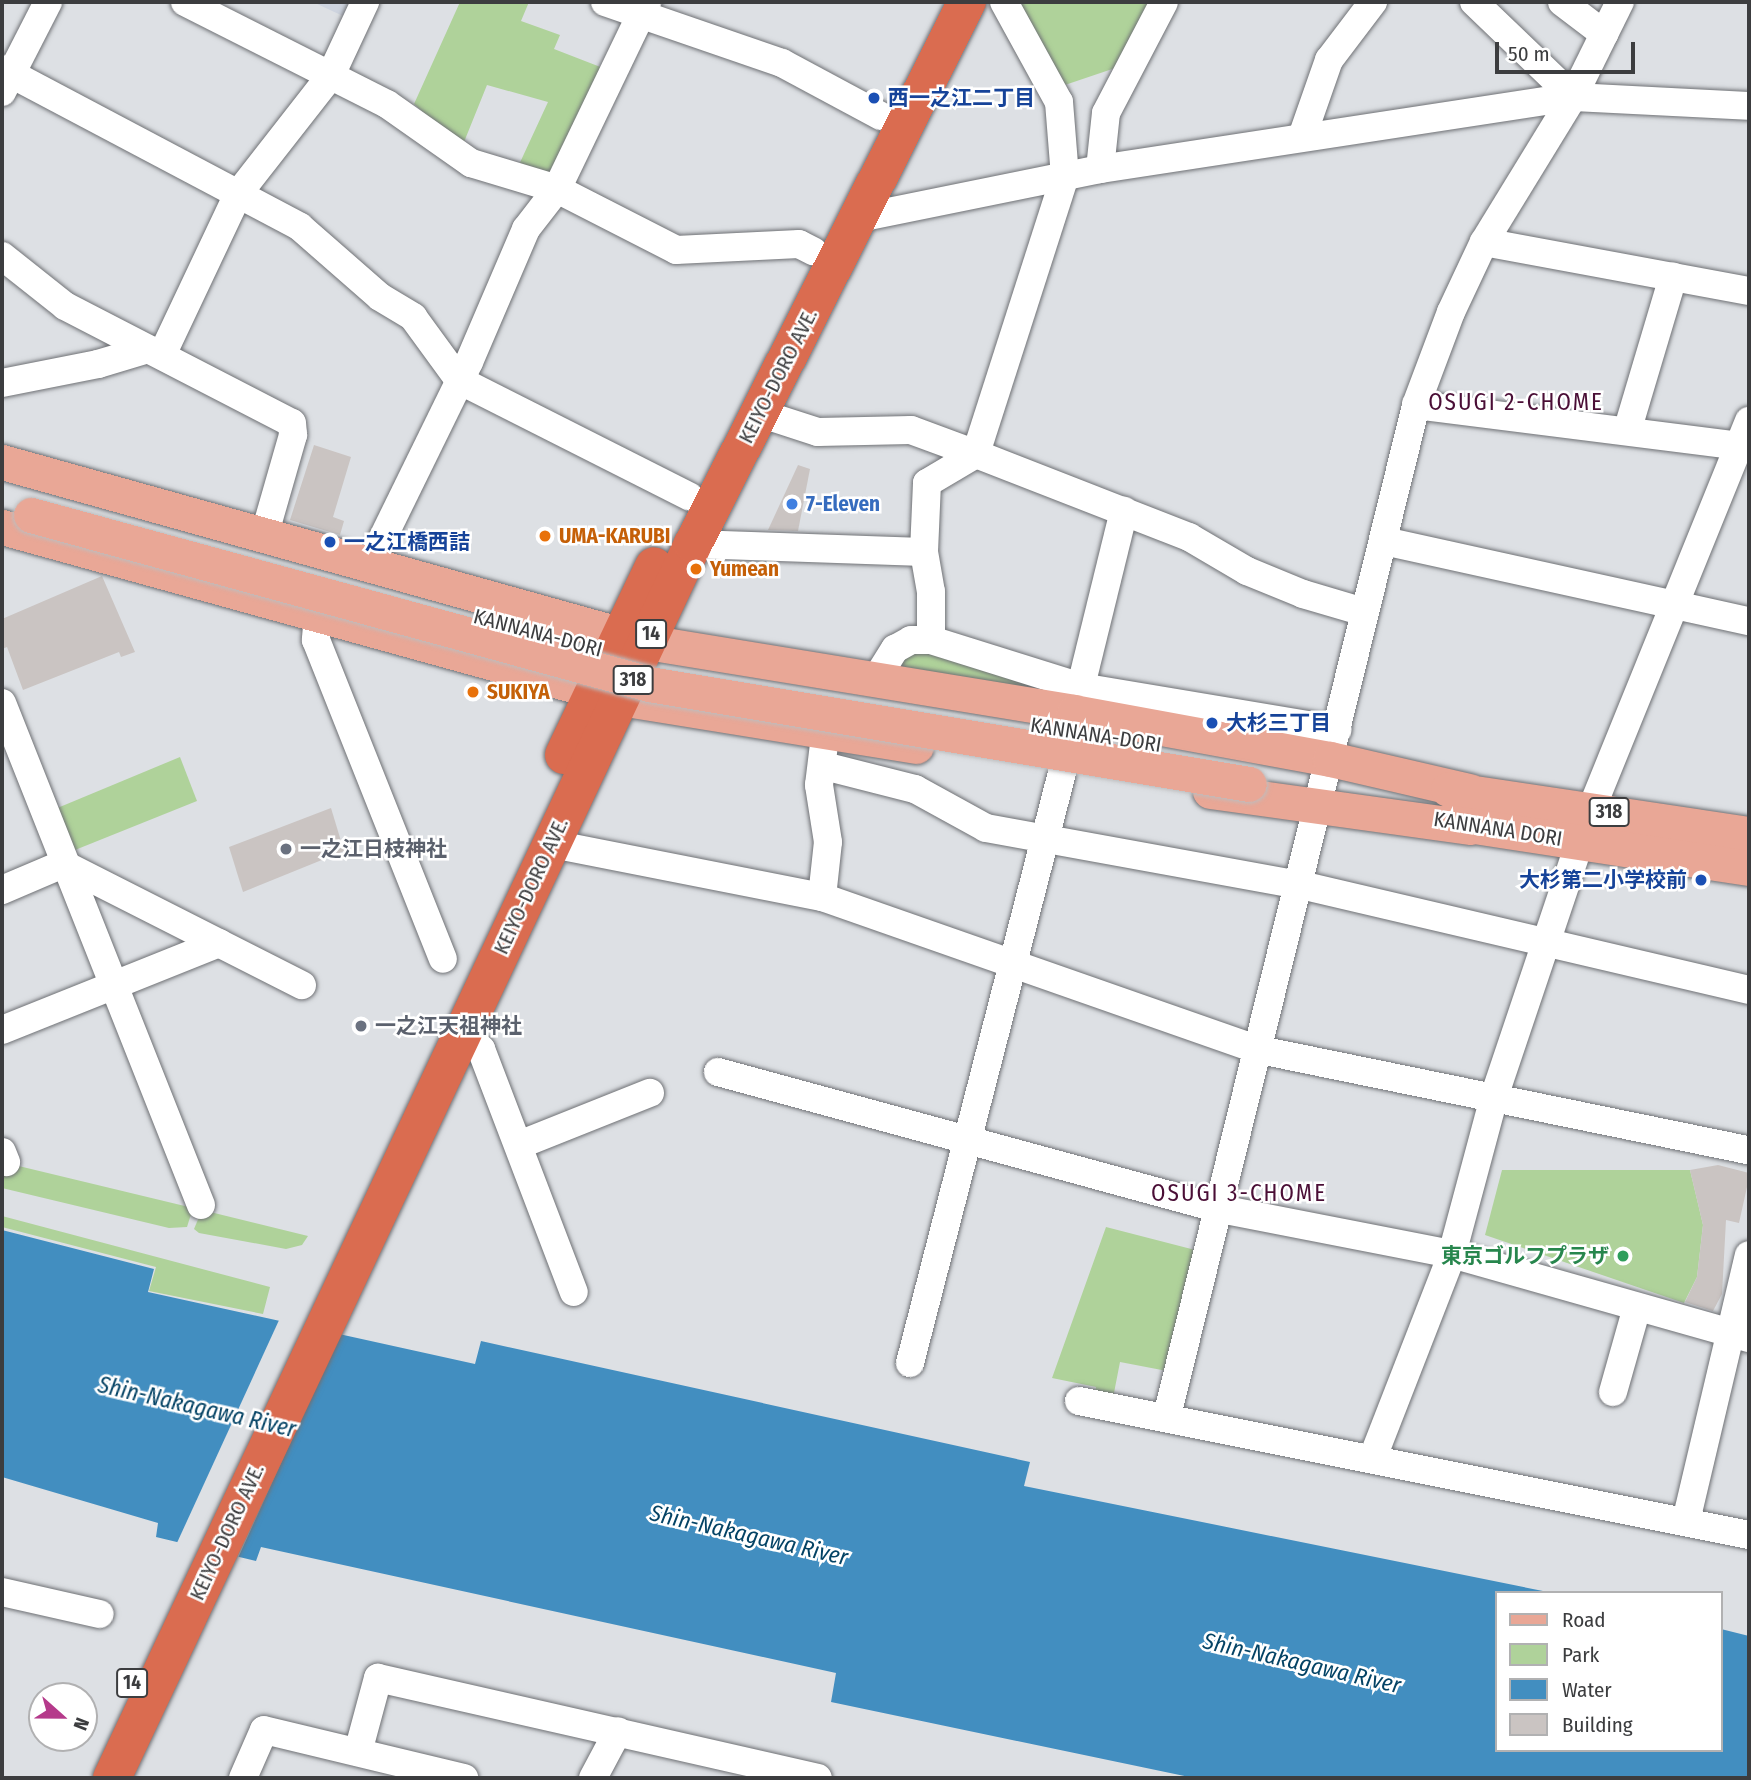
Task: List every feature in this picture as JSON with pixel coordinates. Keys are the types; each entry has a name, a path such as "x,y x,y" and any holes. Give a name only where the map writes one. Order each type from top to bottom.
{"highway":[{"name":"KEIYO-DORO AVE.","path":"88,1778 188,1589 633,639 690,496 938,2"},
{"name":"KEIYO-DORO AVE.","path":"633,639 693,544 967,2"},
{"name":"KEIYO-DORO AVE.","path":"337,1271 460,1036 552,844 607,695"},
{"name":"KEIYO-DORO AVE.","path":"112,1778 188,1589"}],"main road":[{"path":"2,462 633,639 876,680 1078,699 1327,773"},
{"name":"KANNANA-DORI","path":"2,482 18,512 604,652 1250,772 1327,773"},
{"name":"318","path":"18,512 318,615 607,695 1063,769 1327,773"},
{"name":"KANNANA DORI","path":"1327,773 1469,791 1749,834"},
{"name":"KANNANA DORI","path":"1327,773 1470,827 1749,868"}],"street":[{"path":"48,2 5,78 300,227 380,297 413,317 459,380 690,496"},
{"path":"185,2 387,104 471,163 556,189 676,250 799,244 813,251"},
{"path":"155,352 238,194 331,75 365,2"},
{"path":"605,2 643,8 782,63 881,116"},
{"path":"931,640 932,592 924,552 927,483 976,454 1065,176 1059,102 1004,2"},
{"path":"1100,169 1106,113 1164,2"},
{"path":"1303,137 1329,60 1373,2"},
{"path":"1474,2 1573,97"},
{"path":"1562,2 1604,34"},
{"path":"1167,1416 1301,885 1364,612 1416,405 1451,312 1484,242 1573,97 1620,2"},
{"path":"369,566 459,380 526,229 556,189 643,8"},
{"path":"859,218 1100,169 1573,97 1749,106"},
{"path":"1484,242 1749,291"},
{"path":"2,256 65,306 292,423 293,435 264,536"},
{"path":"1628,428 1673,277"},
{"path":"2,383 155,352"},
{"path":"1416,405 1746,438 1672,604 1591,810"},
{"path":"759,413 818,432 911,430 1189,537 1247,571 1364,612"},
{"path":"876,680 895,649 911,640 931,640 1078,699 1124,511"},
{"path":"1384,541 1749,621"},
{"path":"693,544 924,552"},
{"path":"318,615 316,640 443,959"},
{"path":"2,703 12,760 63,864 201,1205"},
{"path":"822,897 828,842 819,785 824,766 824,731"},
{"path":"824,766 915,789 986,828 1301,885 1749,990"},
{"path":"910,1363 1015,967 1063,769"},
{"path":"1373,1457 1452,1254 1494,1097 1580,842"},
{"path":"552,844 822,897 1015,967 1260,1050 1749,1150"},
{"path":"2,890 63,864 302,985"},
{"path":"2,1030 219,943"},
{"path":"460,1036 481,1049 575,1292"},
{"path":"718,1072 1220,1209 1452,1254 1740,1336"},
{"path":"519,1145 650,1093"},
{"path":"1686,1521 1740,1336 1749,1255"},
{"path":"1613,1392 1636,1307"},
{"path":"1079,1401 1373,1457 1749,1535"},
{"path":"2,1592 100,1614"},
{"path":"358,1752 378,1678 818,1778"},
{"path":"243,1778 264,1730 464,1778"},
{"path":"593,1778 618,1731"}],"shaded area":[{"path":"313,2 352,2 345,17"}],"green space":[{"path":"460,2 529,2 521,21 560,35 554,49 603,68 549,178 517,169 548,102 487,85 462,147 414,104"},
{"path":"1009,2 1161,2 1130,63 1059,87"},
{"path":"912,648 998,668 1072,705 884,673"},
{"path":"180,757 197,801 70,852 55,809"},
{"path":"2,1162 193,1208 187,1227 169,1228 2,1188"},
{"name":"東京ゴルフプラザ","path":"1502,1170 1690,1170 1703,1225 1697,1277 1684,1303 1485,1235"},
{"path":"202,1210 308,1236 302,1245 286,1249 199,1233 194,1229"},
{"path":"2,1216 270,1287 263,1314 149,1291 156,1267 2,1227"},
{"path":"1106,1227 1199,1251 1167,1371 1120,1362 1113,1398 1095,1394 1096,1387 1052,1378"}],"water":[{"name":"Shin-Nakagawa River","path":"2,1230 154,1269 148,1292 475,1364 481,1341 1030,1462 1024,1486 1543,1591 1496,1591 1496,1752 1723,1752 1723,1630 1749,1636 1749,1778 1194,1778 831,1702 836,1673 261,1547 256,1561 156,1537 158,1523 2,1477"}],"pier":[{"path":"280,1318 341,1331 237,1560 176,1545"}],"building":[{"path":"314,445 351,457 333,517 344,521 340,535 290,520"},
{"name":"7-Eleven","path":"798,465 810,469 798,531 768,530"},
{"path":"102,576 135,652 121,657 119,652 23,690 7,647 2,649 2,619"},
{"name":"一之江日枝神社","path":"331,808 344,851 243,892 229,847"},
{"path":"1718,1165 1749,1173 1749,1178 1739,1223 1726,1220 1722,1294 1713,1311 1685,1302 1697,1277 1703,1225 1690,1170"}],"place":[{"name":"西一之江二丁目","path":"874,98"},
{"name":"7-Eleven","path":"792,504"},
{"name":"UMA-KARUBI","path":"545,536"},
{"name":"一之江橋西詰","path":"330,542"},
{"name":"Yumean","path":"696,569"},
{"name":"SUKIYA","path":"473,692"},
{"name":"大杉三丁目","path":"1212,723"},
{"name":"一之江日枝神社","path":"286,849"},
{"name":"大杉第二小学校前","path":"1701,880"},
{"name":"一之江天祖神社","path":"361,1026"},
{"name":"東京ゴルフプラザ","path":"1623,1256"}],"district":[{"name":"OSUGI 2-CHOME","path":"1516,402"},
{"name":"OSUGI 3-CHOME","path":"1239,1193"}]}
